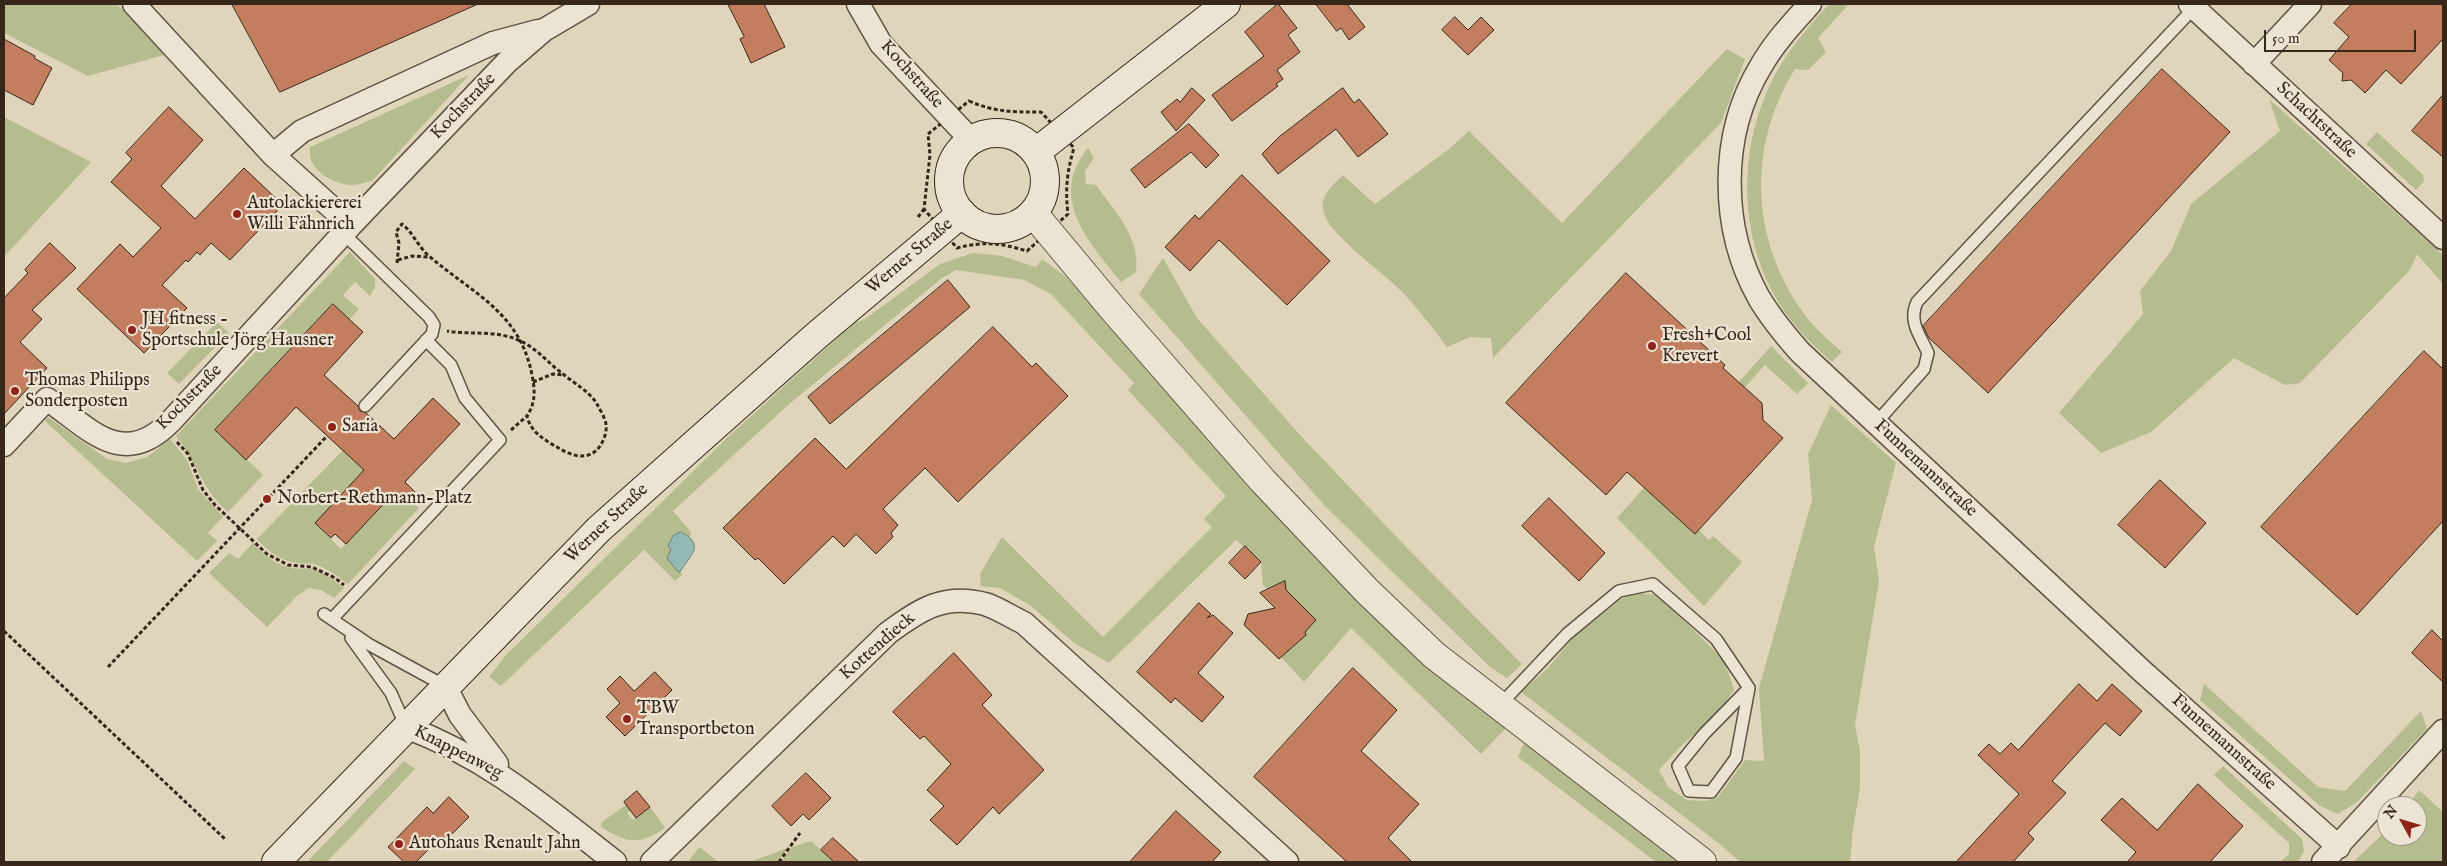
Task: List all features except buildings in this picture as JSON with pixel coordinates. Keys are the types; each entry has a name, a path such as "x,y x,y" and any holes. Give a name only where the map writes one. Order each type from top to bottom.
{"main road":[{"path":"1036,152 1226,4"},
{"path":"1055,221 1023,222 999,229 974,223 955,204 950,191 950,176 953,162 960,150 971,140 991,134 1013,135 1026,142 1036,152 1042,164 1045,183 1040,202 1055,221 1113,309 1263,480 1367,591 1434,655 1702,862"},
{"name":"Werner Straße","path":"276,862 600,528 816,336 949,243 962,213"}],"street":[{"path":"134,4 273,155 347,229"},
{"name":"Kochstraße","path":"4,445 47,399 105,440 128,445 140,444 165,428 347,229 507,62 544,30 588,4"},
{"name":"Kochstraße","path":"858,4 881,44 971,140"},
{"name":"Funnemannstraße","path":"1810,4 1779,39 1760,67 1745,100 1734,134 1729,169 1735,229 1744,263 1759,297 1779,329 1800,352 2142,671 2331,855"},
{"path":"2254,64 2310,4"},
{"name":"Schachtstraße","path":"2192,6 2443,238"},
{"path":"273,155 302,131 493,43 544,30"},
{"name":"Kottendieck","path":"652,862 888,633 919,611 949,600 985,604 1024,623 1288,862"},
{"name":"Knappenweg","path":"445,686 460,715 480,744 511,780"},
{"name":"Knappenweg","path":"406,727 446,743 511,780 615,862"},
{"path":"2331,855 2443,730"}],"lane":[{"path":"1876,423 1924,369 1928,354 1913,325 1914,310 1917,302 2192,6"},
{"path":"347,229 392,281 429,317 434,325 432,334 365,406"},
{"path":"426,340 451,365 465,398 500,440 355,593 328,616 346,631 414,671 445,686"},
{"path":"1499,706 1567,634 1619,591 1653,584 1716,638 1749,688 1736,758 1711,792 1689,791 1678,766 1704,734 1749,688"},
{"path":"346,631 391,693 406,727"}],"path":[{"path":"969,101 988,109 1012,112 1041,112 1060,133 1074,148 1068,169 1065,193 1055,221 1027,251 1002,244 981,242 949,243 924,209 930,154 928,134 969,101"},
{"path":"392,281 398,260 396,232 402,224 408,228 417,245 430,257 506,317 529,358 534,406 527,416 500,440"},
{"path":"398,260 412,256 430,257"},
{"path":"434,325 444,330 465,334 500,334 519,340 533,348 563,375 581,387 596,402 606,424 604,440 596,453 584,457 566,452 545,440 529,425 527,416"},
{"path":"533,382 553,374 563,375"},
{"path":"165,428 188,454 203,490 215,505 241,527 267,554 288,565 312,567 335,578 355,593"},
{"path":"108,667 327,436"},
{"path":"4,631 226,840"},
{"path":"779,862 800,833"}],"green space":[{"path":"4,4 117,4 164,55 88,76 4,33"},
{"path":"1829,4 1849,4 1818,38 1826,52 1808,70 1795,69 1780,97 1769,127 1763,157 1761,187 1764,218 1771,248 1782,277 1807,318 1842,352 1832,362 1795,326 1769,284 1757,254 1750,222 1747,190 1749,157 1755,126 1766,95 1780,66 1791,50"},
{"path":"1727,49 1745,59 1721,123 1493,358 1491,338 1470,337 1447,347 1424,317 1392,282 1344,241 1327,220 1323,210 1324,199 1328,190 1343,175 1375,204 1449,149 1469,131 1562,223"},
{"path":"469,75 372,181 357,185 336,182 322,174 312,162 310,147"},
{"path":"2269,99 2443,255 2443,284 2417,254 2410,270 2300,383 2285,385 2234,358 2151,432 2101,453 2059,413 2143,314 2140,291 2171,251 2191,204 2280,131"},
{"path":"4,117 91,162 4,257"},
{"path":"2377,132 2423,175 2424,181 2416,190 2366,144"},
{"path":"1088,148 1094,158 1085,171 1086,184 1096,185 1125,226 1135,248 1136,272 1121,282 1086,235 1077,219 1072,202 1071,184 1076,166"},
{"path":"350,252 375,279 375,287 370,296 355,282 343,295 359,309 349,320 333,304 215,429 263,475 228,512 212,494 176,436"},
{"path":"973,253 1002,256 1036,267 1042,259 1066,277 1156,377 1506,728 1481,754 1351,628 1304,682 1281,657 1305,635 1305,632 1316,620 1286,590 1272,593 1263,585 1261,562 1236,540 1109,663 1073,642 1031,606 1000,588 981,586 980,574 1002,537 1103,637 1212,527 1204,519 1226,496 1128,390 1134,383 1051,294 1024,280 956,270 942,278 788,405 673,511 691,532 690,537 681,532 673,536 668,545 672,549 677,571 683,574 675,581 644,550 501,686 489,677 505,656 728,437 854,323 865,319 940,264"},
{"path":"1163,258 1197,318 1301,436 1408,549 1522,664 1507,678 1490,667 1325,506 1139,294"},
{"path":"217,322 229,333 179,384 167,373"},
{"path":"1771,346 1808,383 1797,394 1765,365 1737,396 1699,530 1709,540 1713,536 1742,562 1704,606 1617,518"},
{"path":"1831,405 1896,463 1874,546 1879,581 1855,725 1860,751 1860,788 1850,862 1740,862 1721,845 1521,692 1548,668 1573,638 1624,597 1639,593 1658,595 1724,660 1734,689 1722,709 1679,748 1659,770 1668,787 1687,800 1706,801 1718,797 1745,760 1764,761 1759,688 1812,500 1808,454"},
{"path":"48,417 107,459 126,463 147,457 170,439 187,460 198,489 223,517 208,533 217,541 197,561 45,421"},
{"path":"343,450 364,470 315,523 341,549 393,494 405,503 409,499 419,508 348,584 318,565 291,562 280,558 257,539"},
{"path":"253,543 266,556 276,562 287,567 319,572 344,588 334,598 321,590 308,588 297,596 267,627 209,573 229,553 238,559"},
{"path":"2204,684 2318,787 2345,791 2421,711 2427,729 2356,803 2338,814 2320,806 2200,700"},
{"path":"1524,743 1638,824 1684,862 1656,862 1518,757"},
{"path":"404,761 415,769 327,862 307,862"},
{"path":"2223,766 2302,839 2304,851 2298,862 2280,862 2289,854 2289,843 2214,775"},
{"path":"2419,790 2426,796 2414,796"},
{"path":"2427,797 2443,812 2443,862 2353,862 2377,839 2377,846 2427,846"},
{"path":"626,805 630,810 627,813 633,820 650,807 665,828 656,834 640,840 633,840 619,837 601,827 602,822"},
{"path":"811,841 834,862 781,862 792,847"},
{"path":"699,847 719,862 688,862"},
{"path":"788,848 778,862 752,861"}],"water":[{"path":"681,532 693,541 694,551 680,572 677,571 667,558 671,549 668,546 673,536"}],"place":[{"name":"Autolackiererei Willi Fähnrich","path":"237,214"},
{"name":"JH fitness - Sportschule Jörg Hausner","path":"132,330"},
{"name":"Fresh+Cool Krevert","path":"1652,346"},
{"name":"Thomas Philipps Sonderposten","path":"15,391"},
{"name":"Saria","path":"332,427"},
{"name":"Norbert-Rethmann-Platz","path":"267,499"},
{"name":"TBW Transportbeton","path":"627,719"},
{"name":"Autohaus Renault Jahn","path":"399,844"}]}
